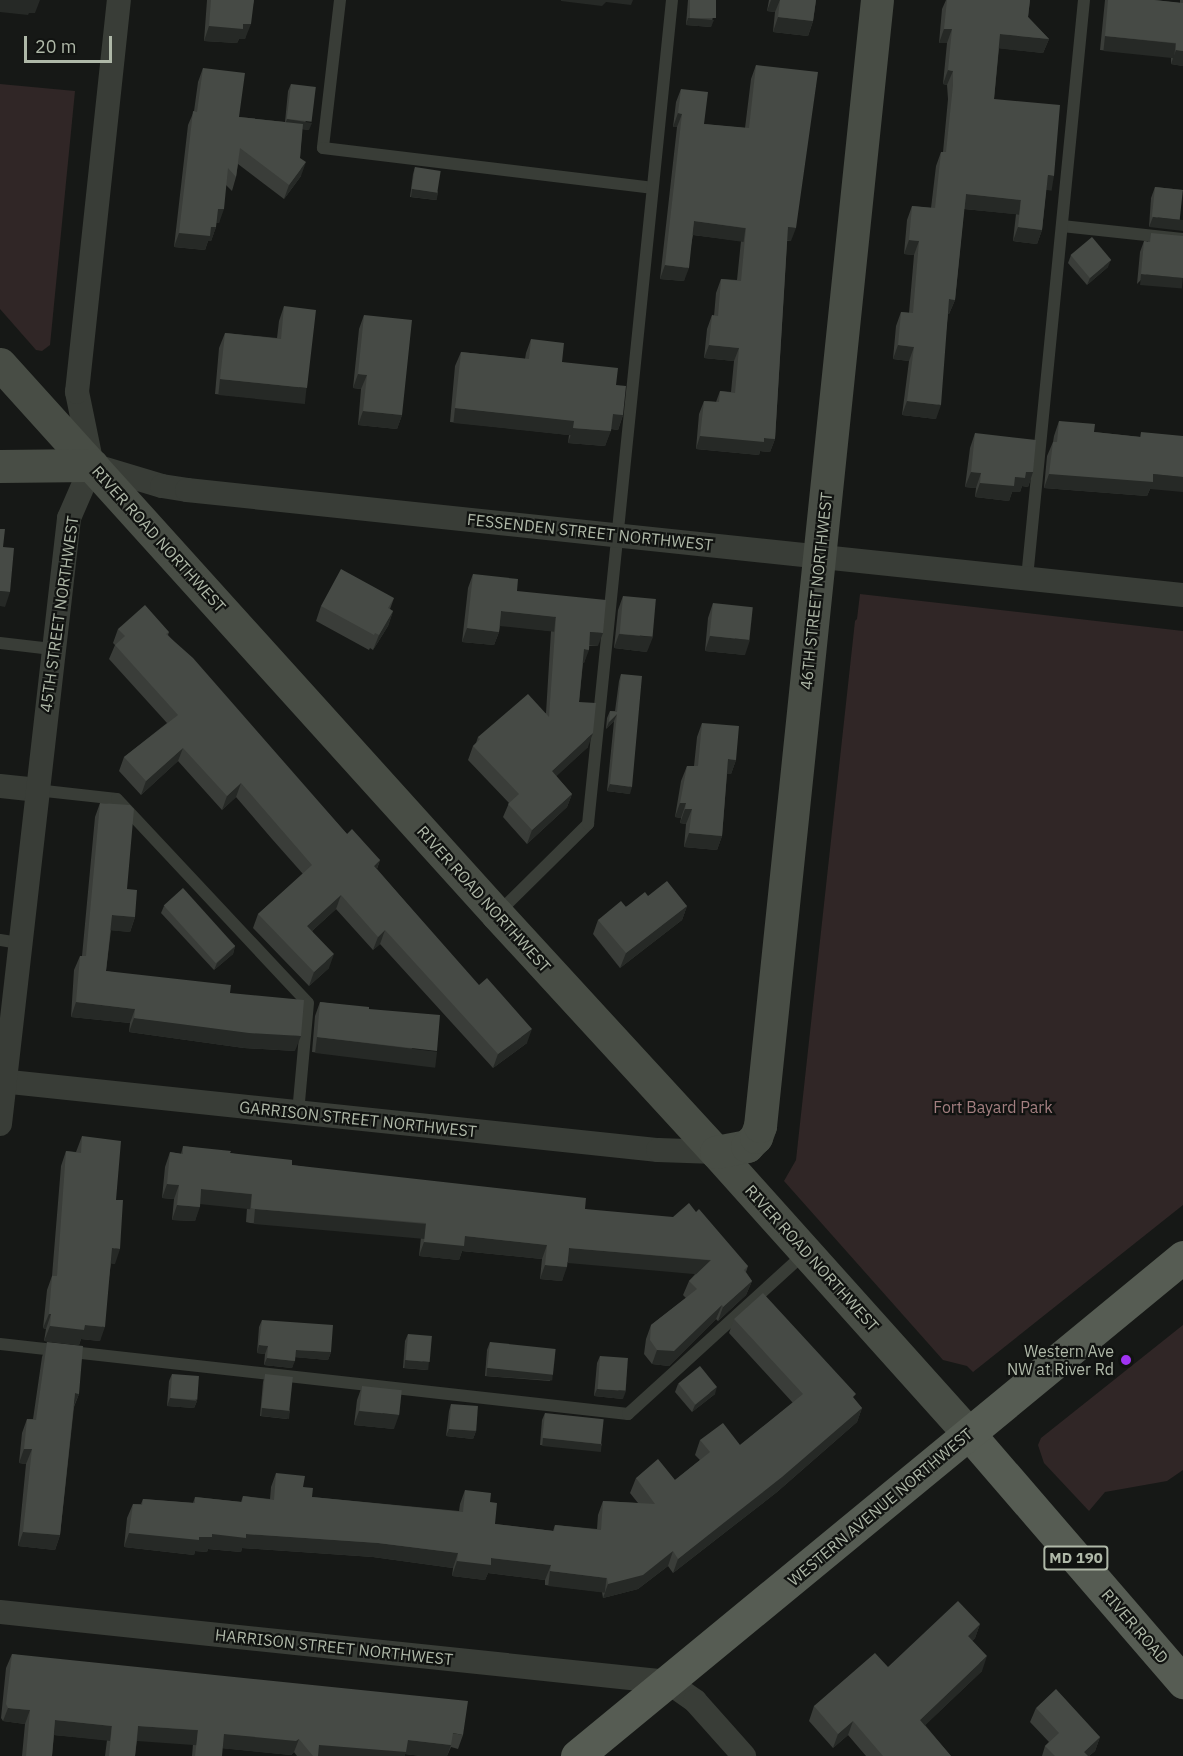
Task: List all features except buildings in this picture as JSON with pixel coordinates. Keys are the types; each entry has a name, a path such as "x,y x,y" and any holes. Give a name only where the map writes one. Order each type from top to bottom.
{"main road":[{"name":"46TH STREET NORTHWEST","path":"716,1152 747,1146 756,1137 760,1126 877,0"},
{"name":"RIVER ROAD NORTHWEST","path":"0,364 969,1434"},
{"name":"FESSENDEN STREET NORTHWEST","path":"0,466 92,465"},
{"name":"WESTERN AVENUE NORTHWEST","path":"577,1756 969,1434 1100,1323 1183,1257"},
{"name":"RIVER ROAD","path":"969,1434 1183,1682"}],"street":[{"path":"92,465 77,392 119,0"},
{"name":"FESSENDEN STREET NORTHWEST","path":"92,465 162,486 187,490 1183,595"},
{"name":"45TH STREET NORTHWEST","path":"0,1124 10,942 36,790 69,518 92,465"},
{"path":"0,786 36,790"},
{"name":"GARRISON STREET NORTHWEST","path":"2,1081 658,1150 716,1152"},
{"name":"HARRISON STREET NORTHWEST","path":"0,1612 668,1682"},
{"path":"668,1682 695,1701 744,1756"}],"lane":[{"path":"340,0 323,148 652,188"},
{"path":"497,914 588,824 672,0"},
{"path":"1027,578 1084,0"},
{"path":"1062,226 1183,239"},
{"path":"0,643 52,649"},
{"path":"36,790 117,799 308,1004 298,1112"},
{"path":"0,1344 628,1414 806,1252"}],"green space":[{"path":"0,84 75,91 50,345 42,351 36,350 0,309"},
{"name":"Fort Bayard Park","path":"860,594 1183,631 1183,1205 973,1372 967,1366 943,1360 784,1181 796,1160 855,621"},
{"path":"1183,1325 1183,1470 1167,1481 1105,1492 1089,1511 1044,1463 1038,1445 1041,1438"}],"place":[{"name":"Western Ave NW at River Rd","path":"1126,1360"}]}
